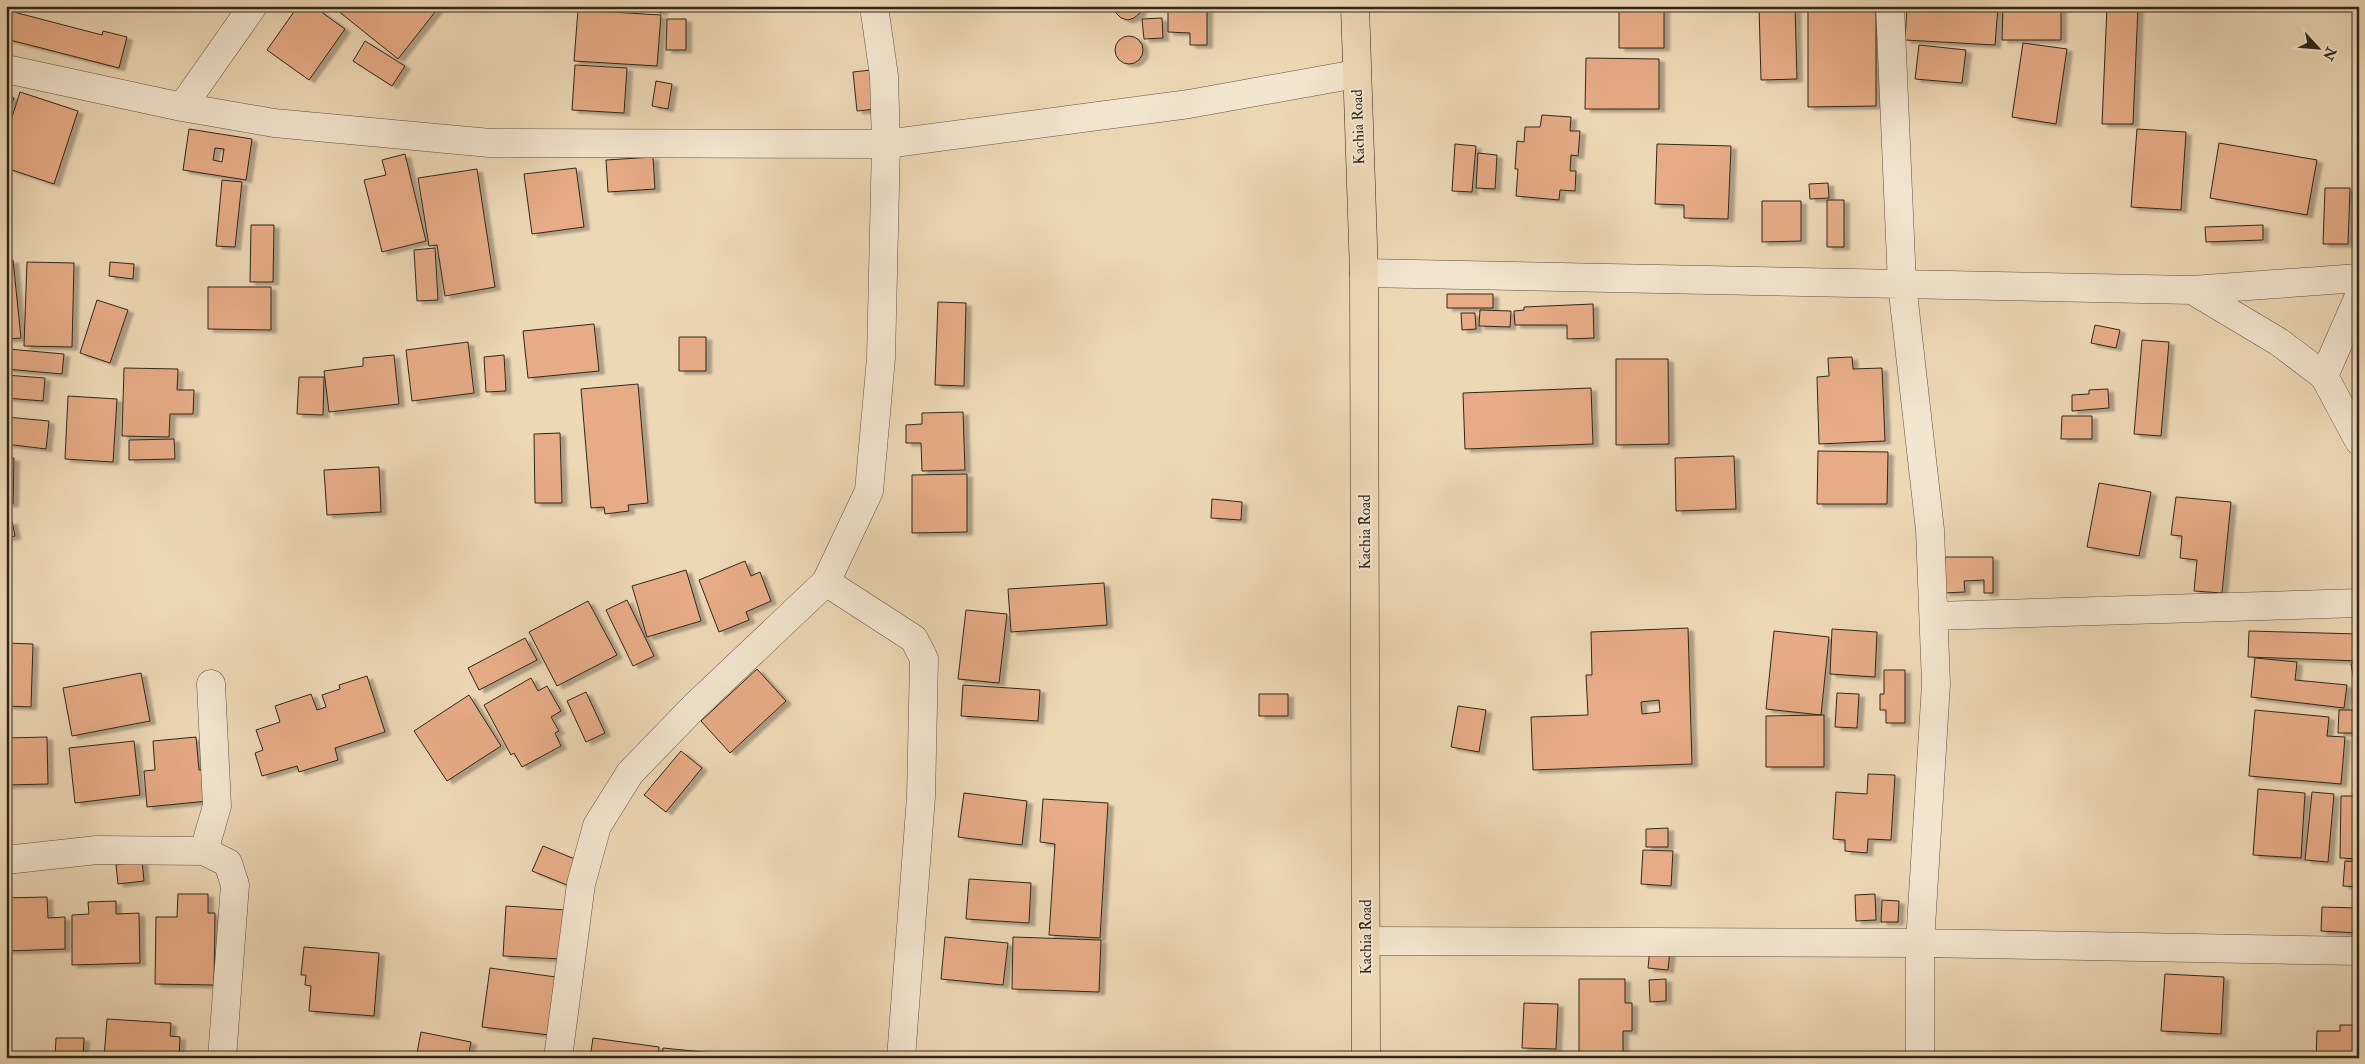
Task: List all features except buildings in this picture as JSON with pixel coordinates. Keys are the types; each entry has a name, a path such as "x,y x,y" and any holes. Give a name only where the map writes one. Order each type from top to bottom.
{"highway":[{"name":"Kachia Road","path":"1355,6 1364,273 1366,1058"}],"street":[{"path":"182,107 252,6"},
{"path":"558,1058 581,884 597,826 630,773 694,707 826,582 869,491 880,358 886,144 884,76 874,6"},
{"path":"1890,6 1902,284 1930,530 1936,684 1920,943 1920,1058"},
{"path":"6,68 182,107 274,123 490,143 886,144 1189,104 1356,74"},
{"path":"1364,273 2192,290 2359,278"},
{"path":"2192,290 2279,342 2324,376 2359,441"},
{"path":"2324,376 2359,296"},
{"path":"826,582 914,639 924,659 921,797 901,1058"},
{"path":"1934,616 2359,604"},
{"path":"204,851 217,806 211,684"},
{"path":"6,860 97,850 204,851 228,864 235,884 222,1058"},
{"path":"1366,941 1920,943 2359,951"}]}
